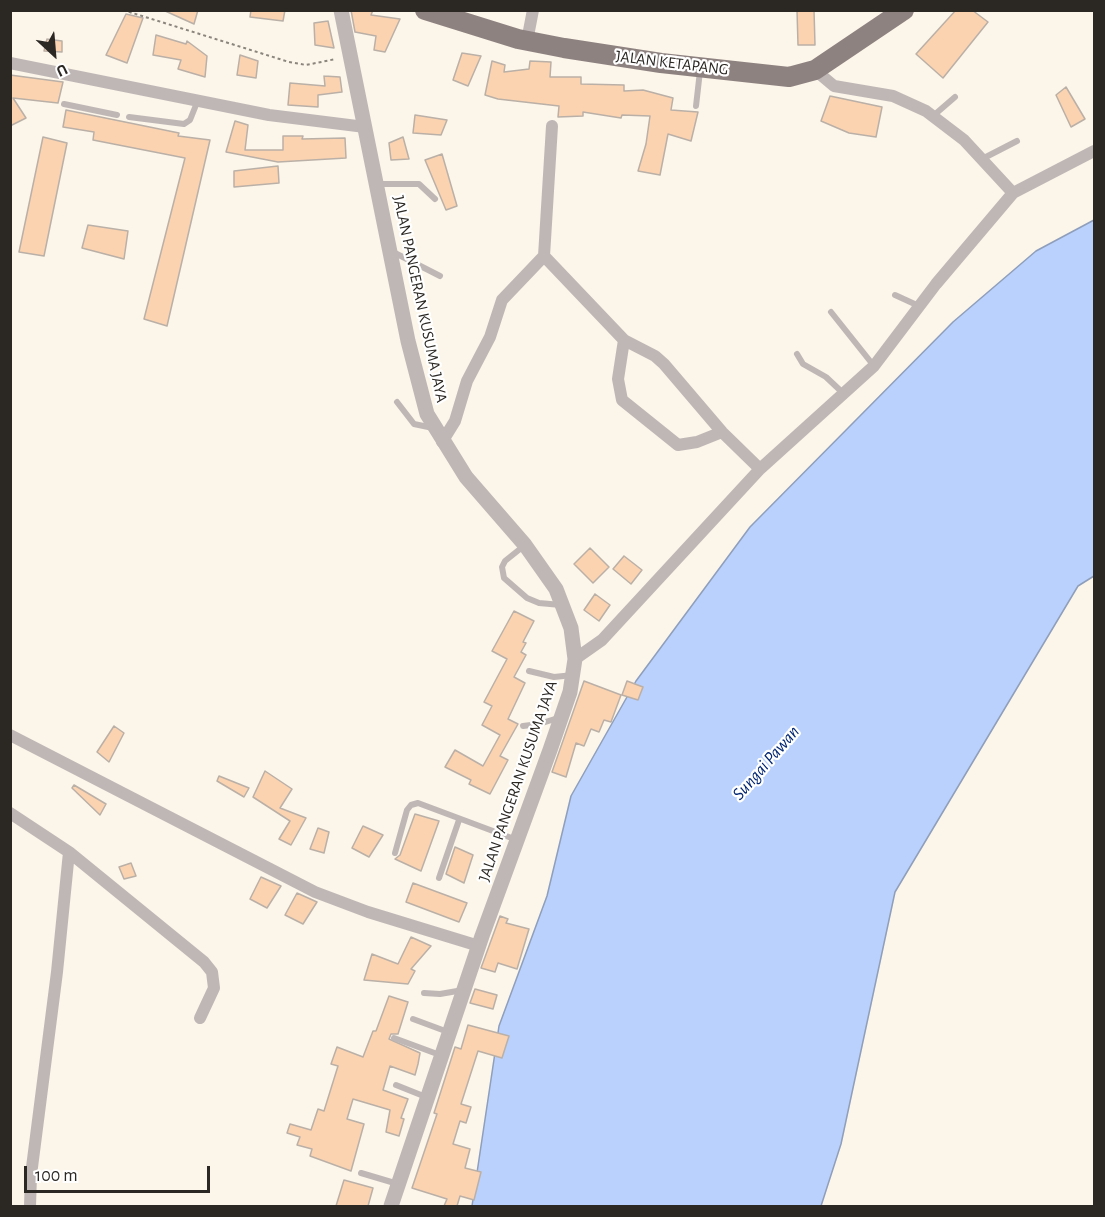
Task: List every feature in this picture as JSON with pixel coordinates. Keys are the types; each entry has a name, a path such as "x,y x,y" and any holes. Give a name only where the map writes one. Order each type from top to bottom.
{"main road":[{"name":"JALAN KETAPANG","path":"425,10 527,41 701,68 789,77 815,70 904,10"}],"street":[{"name":"JALAN PANGERAN KUSUMA JAYA","path":"341,10 419,387 438,435 466,477 544,569 564,606 571,628 575,658 574,675 562,716 426,1097 392,1206"},
{"path":"527,41 533,10"},
{"path":"10,63 307,121 365,127"},
{"path":"815,70 834,86 893,96 933,116 964,140 1014,193"},
{"path":"438,435 455,422 467,381 490,337 502,300 544,256 552,126"},
{"path":"575,658 602,640 760,470 874,366 920,306 1014,193 1095,152"},
{"path":"544,256 624,340 655,356 664,364 722,432 760,470"},
{"path":"624,340 618,379 622,400 678,445 697,442 722,432"},
{"path":"10,735 315,892 368,912 479,946"},
{"path":"10,813 69,852 204,962 212,972 214,988 200,1018"},
{"path":"30,1206 31,1175 57,972 69,852"}],"lane":[{"path":"696,106 701,68"},
{"path":"933,116 955,97"},
{"path":"129,117 184,124 190,120 198,100"},
{"path":"64,104 117,115"},
{"path":"982,159 1017,141"},
{"path":"377,184 419,184 435,199"},
{"path":"390,250 440,276"},
{"path":"895,295 920,306"},
{"path":"831,312 874,366"},
{"path":"797,354 803,364 826,377 844,394"},
{"path":"397,402 414,424 438,435"},
{"path":"525,545 505,561 502,567 504,578 527,598 539,603 564,606"},
{"path":"529,671 554,677 574,675"},
{"path":"523,726 539,724 562,716"},
{"path":"395,853 407,810 411,805 418,803 517,841"},
{"path":"439,878 459,820"},
{"path":"424,993 440,994 464,990"},
{"path":"413,1019 449,1033"},
{"path":"394,1038 441,1055"},
{"path":"396,1085 426,1097"},
{"path":"361,1173 398,1184"}],"path":[{"path":"123,10 289,62 320,64 349,52"}],"water":[{"name":"Sungai Pawan","path":"1094,220 1094,576 1078,586 895,892 841,1144 821,1206 472,1206 499,1026 547,896 571,796 636,681 750,527 953,322 1036,251"}],"building":[{"path":"163,10 198,10 194,24"},
{"path":"251,10 285,10 283,21 250,17"},
{"path":"351,10 373,10 371,15 400,19 385,52 374,50 376,36 355,32"},
{"path":"797,10 814,10 815,45 798,45"},
{"path":"956,10 972,10 988,22 943,78 916,54"},
{"path":"126,14 143,18 127,63 106,55"},
{"path":"328,21 334,48 315,45 314,23"},
{"path":"156,35 186,44 187,41 207,56 205,77 178,69 181,60 153,55"},
{"path":"47,39 62,41 62,52 44,51"},
{"path":"462,53 481,56 468,86 453,80"},
{"path":"240,55 258,61 256,78 237,75"},
{"path":"492,61 505,65 504,72 529,69 530,61 551,62 550,77 581,77 581,84 624,85 624,91 643,90 673,98 671,110 698,112 691,141 668,134 660,175 638,171 646,144 650,116 622,115 621,118 583,112 583,116 558,117 559,106 498,99 485,95"},
{"path":"10,75 63,82 58,103 13,98 26,118 10,126"},
{"path":"324,76 340,77 342,92 318,95 318,107 288,105 290,83 325,86"},
{"path":"1066,87 1085,119 1071,127 1056,95"},
{"path":"830,96 882,107 876,137 849,133 821,121"},
{"path":"66,110 179,133 178,136 210,140 167,326 144,319 185,158 93,140 94,132 63,127"},
{"path":"415,115 447,120 441,135 413,133"},
{"path":"235,121 248,125 245,150 283,150 283,136 303,136 302,139 345,138 346,158 278,162 226,152"},
{"path":"43,137 67,143 44,256 19,252"},
{"path":"403,137 409,159 391,160 389,143"},
{"path":"442,154 457,206 446,210 425,160"},
{"path":"278,166 279,183 234,187 234,171"},
{"path":"88,225 128,231 124,259 82,248"},
{"path":"590,548 609,567 593,583 574,564"},
{"path":"624,556 642,570 631,584 613,569"},
{"path":"595,594 610,605 599,621 584,610"},
{"path":"514,611 534,621 523,642 526,643 521,652 526,655 514,677 525,683 508,719 518,724 500,756 508,760 490,794 469,784 471,780 445,767 455,750 483,766 500,735 482,725 492,706 484,702 507,659 492,651"},
{"path":"584,681 621,695 611,722 604,720 599,732 591,729 584,746 576,743 566,777 552,772"},
{"path":"627,681 643,687 638,700 622,695"},
{"path":"114,726 124,733 109,762 97,752"},
{"path":"265,771 292,789 280,808 306,818 291,845 279,839 290,821 253,797"},
{"path":"219,776 249,788 244,797 217,781"},
{"path":"74,785 106,804 100,815 72,788"},
{"path":"415,814 439,821 421,871 395,859 400,855"},
{"path":"363,826 383,835 369,857 352,848"},
{"path":"318,828 329,832 324,853 310,849"},
{"path":"455,847 473,855 464,883 446,874"},
{"path":"131,863 136,876 124,879 119,867"},
{"path":"261,877 281,886 267,908 250,899"},
{"path":"413,883 467,903 459,922 406,902"},
{"path":"297,893 317,902 303,924 285,915"},
{"path":"500,916 508,919 506,923 529,929 517,969 498,963 495,972 481,968"},
{"path":"411,937 431,946 411,969 415,971 408,984 364,980 372,954 398,964"},
{"path":"475,989 497,995 493,1009 470,1003"},
{"path":"389,996 408,1002 398,1034 391,1034 389,1039 420,1053 418,1064 415,1075 390,1066 383,1090 408,1099 401,1118 404,1119 399,1136 386,1132 390,1110 353,1099 347,1119 364,1124 351,1171 310,1156 312,1149 297,1145 300,1137 287,1133 290,1124 311,1130 318,1109 324,1111 338,1066 331,1064 337,1047 363,1057"},
{"path":"468,1025 509,1036 502,1058 478,1051 461,1104 471,1107 466,1123 460,1121 453,1144 470,1149 465,1168 481,1172 474,1200 460,1196 457,1206 444,1206 447,1199 412,1188 437,1114 434,1113 455,1047 461,1049"},
{"path":"344,1180 373,1188 368,1206 336,1206"}]}
